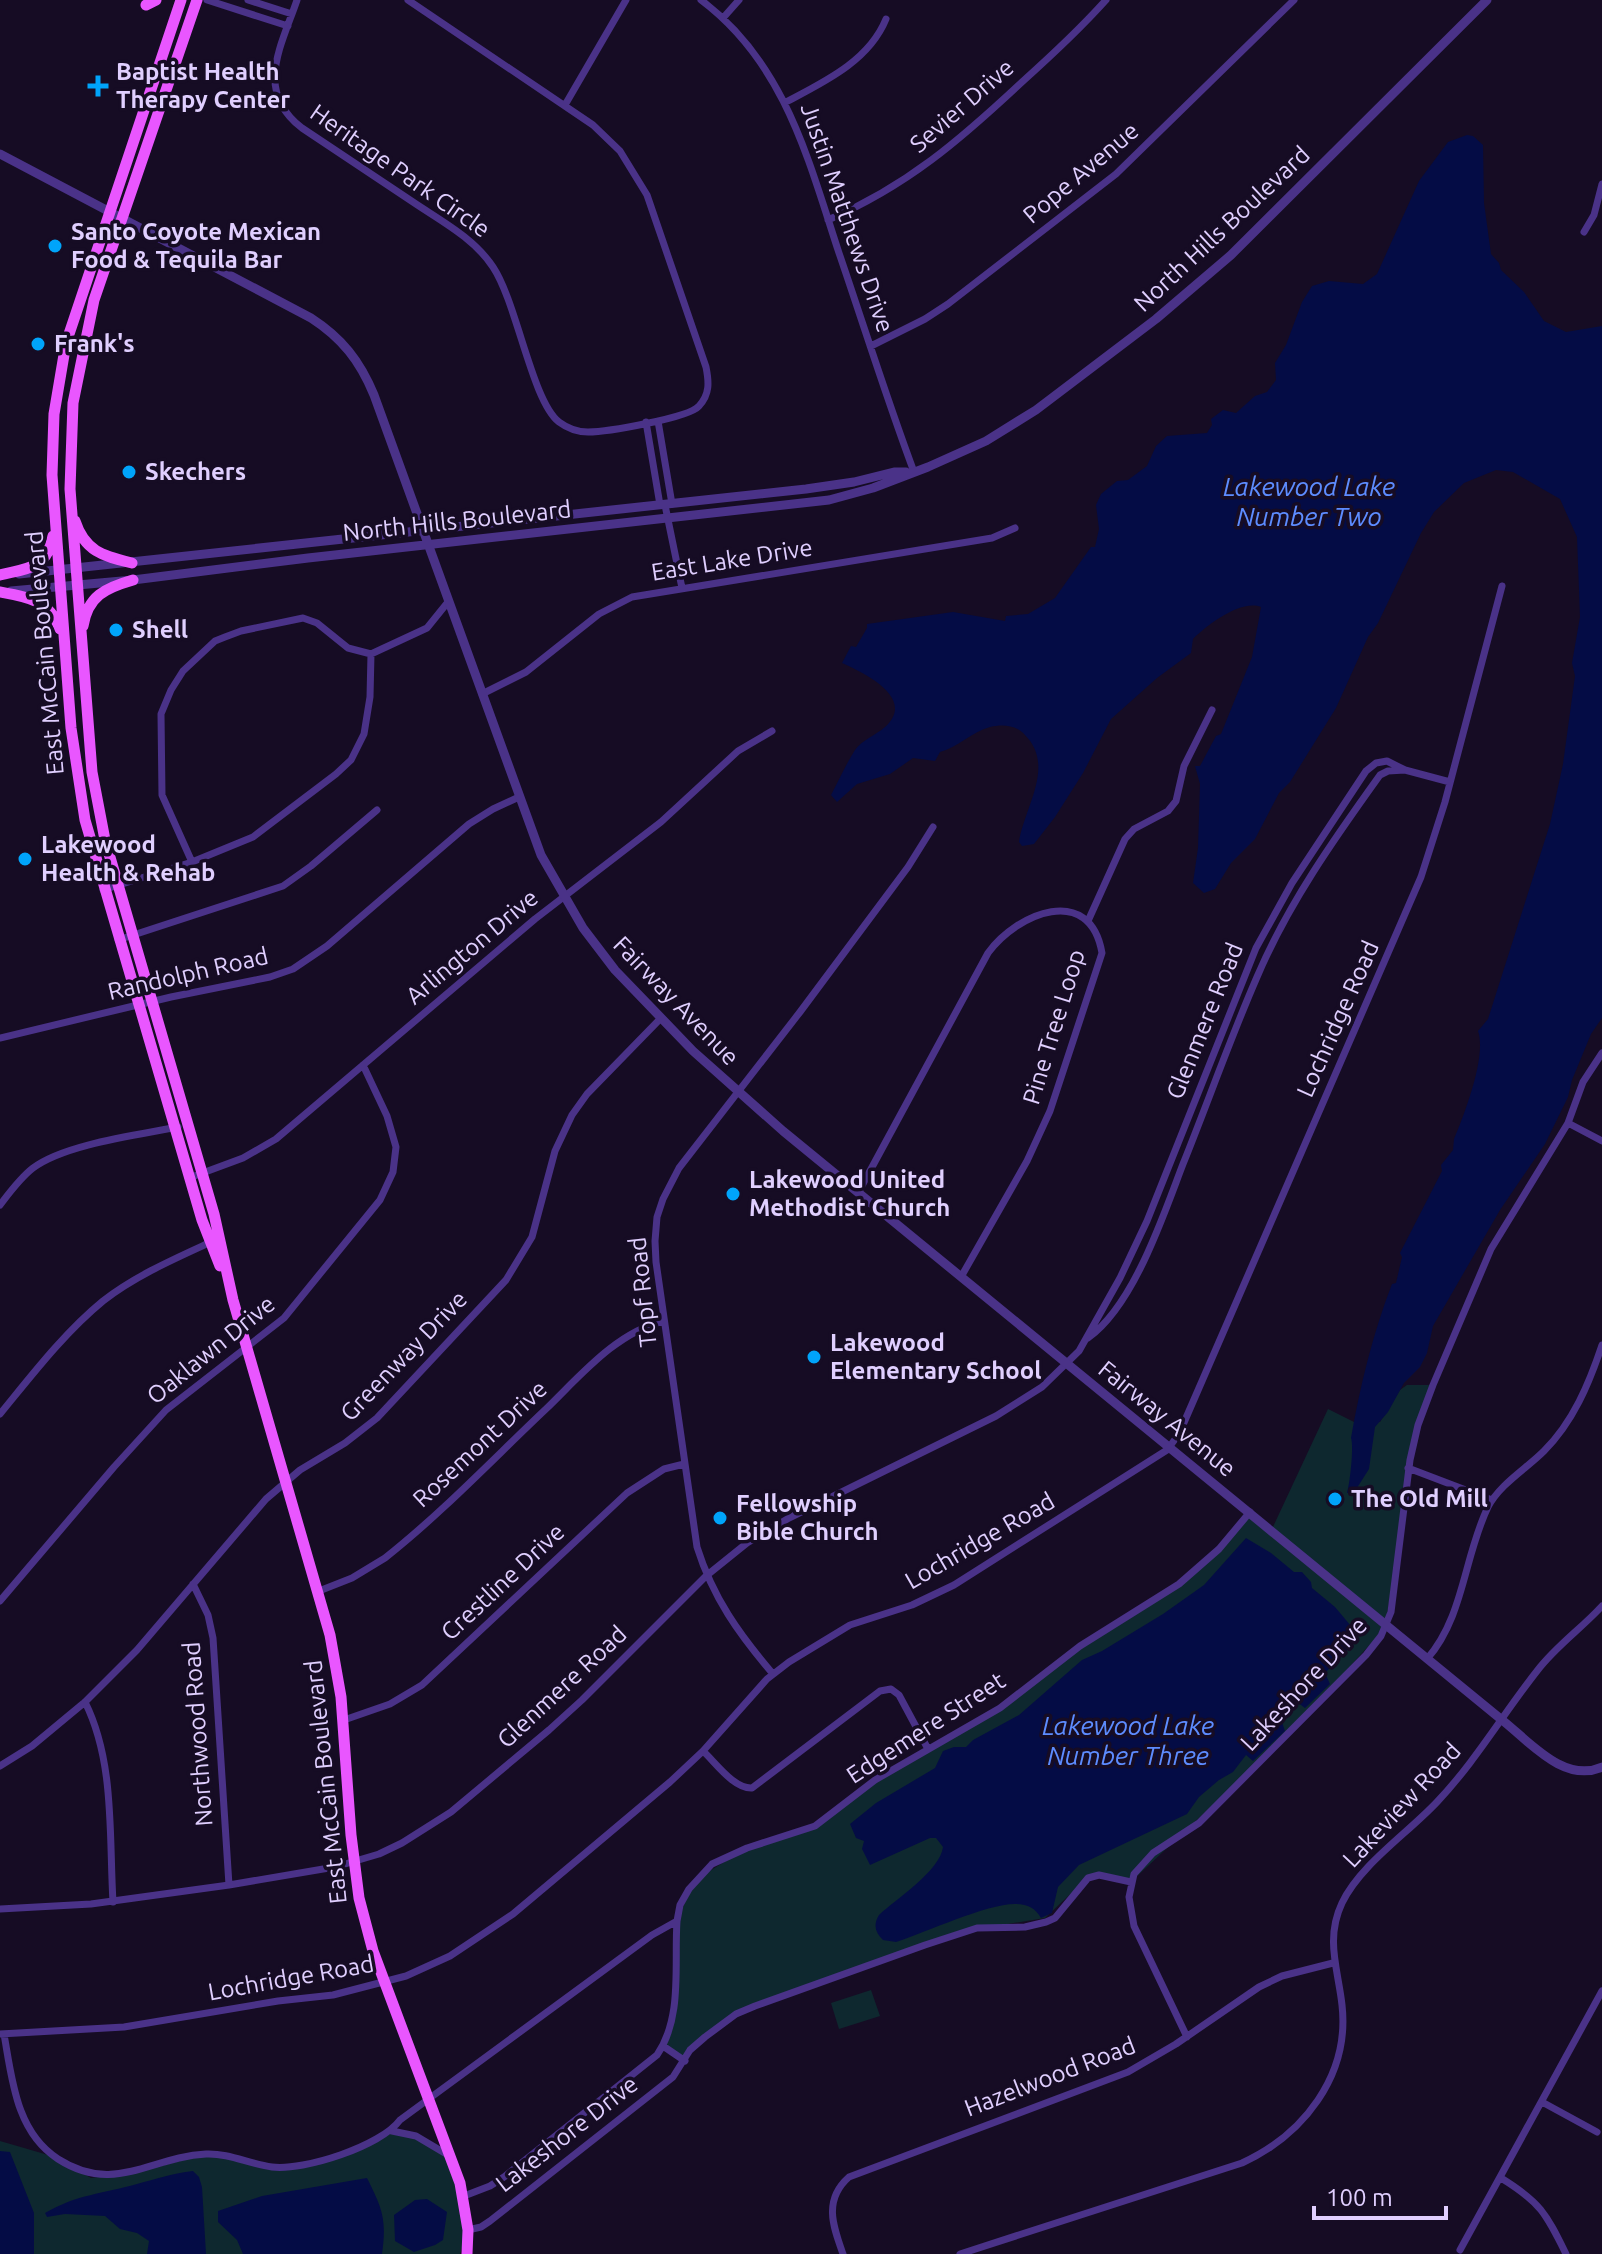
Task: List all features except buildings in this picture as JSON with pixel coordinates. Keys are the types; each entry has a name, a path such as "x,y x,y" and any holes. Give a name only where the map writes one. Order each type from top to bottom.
{"main road":[{"name":"East McCain Boulevard","path":"181,0 60,367 52,437 63,636 78,787 103,890 189,1178 233,1300"},
{"name":"East McCain Boulevard","path":"197,0 94,300 73,403 69,473 92,772 105,840 202,1173 233,1300 319,1591 336,1663 344,1720 354,1861 365,1924 464,2196 467,2254"},
{"path":"72,511 78,532 91,547 101,555 132,563"},
{"path":"0,575 32,567 44,560 50,552 56,516"},
{"path":"82,635 87,608 96,596 109,587 133,580"},
{"path":"0,592 33,598 42,603 57,622 63,636"}],"street":[{"path":"207,0 288,26"},
{"path":"248,0 292,14"},
{"name":"Heritage Park Circle","path":"297,0 273,73 276,96 282,109 302,128 463,235 487,258 504,286 539,387 553,416 565,426 588,432 682,416 698,408 709,386 706,367 640,182 620,151 565,105 408,0"},
{"path":"565,105 626,0"},
{"name":"Justin Matthews Drive","path":"701,0 749,46 786,102 914,472"},
{"path":"723,18 739,0"},
{"name":"Sevier Drive","path":"828,220 900,184 949,148 1042,64 1106,0"},
{"name":"Pope Avenue","path":"871,346 948,304 1088,198 1294,0"},
{"name":"North Hills Boulevard","path":"0,575 76,570 423,531 666,509 829,500 958,455 1009,427 1180,300 1286,201 1487,0"},
{"path":"786,102 837,74 862,54 875,41 886,19"},
{"name":"Fairway Avenue","path":"0,154 311,318 345,345 370,385 541,855 598,950 661,1018 739,1093 858,1193 1502,1720 1562,1767 1580,1772 1602,1767"},
{"path":"1584,232 1594,215 1602,184"},
{"path":"658,421 666,509"},
{"path":"646,422 682,588"},
{"name":"North Hills Boulevard","path":"0,592 133,580 428,545 666,509"},
{"name":"East Lake Drive","path":"482,694 526,672 581,627 632,597 992,538 1015,528"},
{"name":"Lochridge Road","path":"2,2034 155,2024 278,2001 333,1995 406,1976 450,1956 495,1928 670,1782 703,1751 773,1674 831,1635 871,1617 912,1605 954,1585 1170,1447 1179,1434 1433,843 1502,586"},
{"path":"192,862 162,795 161,714 183,671 205,649 225,637 303,618 317,623 348,648 371,654 427,628 448,602"},
{"path":"103,890 192,862 253,837 336,774 351,760 364,734 370,697 371,654"},
{"path":"1088,921 1125,839 1134,829 1168,811 1176,801 1184,766 1212,710"},
{"name":"Arlington Drive","path":"189,1178 243,1158 276,1139 564,896 661,822 738,751 772,731"},
{"name":"Glenmere Road","path":"0,1909 113,1902 229,1885 335,1867 402,1843 451,1812 582,1700 706,1576 747,1543 789,1518 1016,1406 1042,1387 1086,1339 1147,1221 1245,971 1268,924 1366,771 1376,763 1387,761 1405,770 1450,782"},
{"name":"Glenmere Road","path":"1086,1339 1098,1331 1112,1313 1143,1262 1257,977 1286,917 1380,775 1405,770"},
{"name":"Randolph Road","path":"0,1038 270,977 300,965 327,946 469,824 519,797"},
{"path":"118,940 283,886 377,810"},
{"name":"Topf Road","path":"773,1674 732,1624 706,1576 692,1524 655,1241 660,1205 679,1168 908,867 933,827"},
{"name":"Pine Tree Loop","path":"858,1193 999,938 1027,918 1045,913 1069,913 1088,921 1098,936 1101,958 1050,1111 1027,1161 961,1277"},
{"name":"Greenway Drive","path":"0,1766 32,1746 85,1702 137,1650 266,1499 300,1470 352,1438 377,1418 506,1280 532,1237 555,1151 572,1115 587,1094 661,1018"},
{"name":"Lakeshore Drive","path":"468,2230 490,2221 673,2077 690,2050 721,2025 755,2006 977,1928 1037,1925 1055,1918 1088,1878 1099,1875 1131,1882 1143,1861 1194,1828 1366,1655 1381,1636 1395,1594 1408,1468 1418,1425 1433,1385 1491,1249 1568,1123 1583,1082 1602,1053"},
{"name":"Oaklawn Drive","path":"0,1601 148,1428 187,1391 275,1326 297,1304 374,1209 392,1178 394,1137 363,1065"},
{"path":"1568,1123 1602,1141"},
{"path":"0,1205 20,1179 42,1162 78,1149 188,1124"},
{"path":"0,1414 64,1338 104,1301 157,1267 211,1242"},
{"name":"Rosemont Drive","path":"319,1591 352,1578 385,1558 594,1363 648,1325 664,1321"},
{"path":"1427,1659 1446,1634 1483,1518 1492,1500 1547,1448 1568,1422 1592,1376 1602,1345"},
{"name":"Crestline Drive","path":"344,1720 382,1708 422,1685 627,1493 664,1469 684,1464"},
{"path":"1408,1468 1492,1500"},
{"name":"Edgemere Street","path":"677,1921 680,1905 689,1889 712,1864 747,1848 815,1826 875,1780 1000,1708 1068,1654 1179,1584 1219,1549 1250,1512"},
{"name":"Northwood Road","path":"193,1584 208,1615 213,1638 229,1885"},
{"name":"Lakeview Road","path":"960,2254 1242,2163 1282,2140 1312,2111 1337,2060 1342,2009 1333,1963 1333,1934 1345,1898 1361,1875 1457,1780 1543,1663 1602,1606"},
{"path":"703,1751 743,1788 752,1788 880,1691 891,1689 899,1695 928,1749"},
{"path":"85,1702 98,1730 105,1763 113,1902"},
{"path":"1131,1882 1129,1897 1134,1926 1187,2037"},
{"path":"677,1921 676,1981 668,2035 663,2046 685,2061"},
{"path":"2,2034 19,2106 29,2129 55,2157 91,2173 121,2175 188,2156 207,2154 233,2156 272,2167 296,2168 321,2162 392,2131 400,2120 652,1935 677,1921"},
{"name":"Hazelwood Road","path":"843,2254 832,2225 831,2209 835,2194 849,2177 1128,2072 1273,1980 1333,1963"},
{"path":"1460,2250 1602,1991"},
{"name":"Lakeshore Drive","path":"464,2196 504,2177 643,2069 663,2046"},
{"path":"1542,2102 1597,2132"},
{"path":"392,2131 416,2136 449,2155"},
{"path":"1501,2178 1527,2194 1542,2209 1566,2254"}],"shaded area":[{"path":"1407,1385 1433,1385 1414,1441 1385,1628 1290,1732 1131,1882 1099,1875 1083,1882 1045,1918 995,1926 888,1958 736,2014 705,2037 685,2061 663,2046 674,2001 677,1921 695,1880 747,1848 815,1826 858,1793 979,1722 1056,1662 1167,1593 1219,1549 1250,1512 1272,1529 1328,1409 1354,1422 1380,1422 1400,1390"},
{"path":"871,1990 880,2016 839,2029 831,2003"},
{"path":"397,2132 449,2151 468,2230 460,2254 0,2254 0,2141 55,2157 91,2178 138,2172 207,2154 261,2165 310,2165"}],"water":[{"name":"Lakewood Lake Number Two","path":"1467,135 1483,145 1484,203 1491,254 1501,270 1524,292 1544,321 1566,332 1602,326 1602,1018 1591,1034 1568,1097 1545,1144 1500,1210 1433,1326 1427,1353 1420,1367 1404,1383 1388,1412 1375,1427 1369,1469 1355,1491 1347,1493 1351,1438 1373,1341 1392,1284 1396,1283 1402,1257 1400,1253 1442,1171 1441,1165 1453,1150 1477,1070 1478,1031 1488,1019 1550,824 1563,764 1575,676 1572,663 1580,617 1577,537 1560,499 1513,472 1496,470 1464,483 1434,512 1368,637 1336,708 1290,782 1279,793 1255,839 1231,863 1215,889 1204,893 1193,883 1198,848 1200,784 1195,766 1200,766 1216,736 1221,734 1252,657 1261,607 1234,610 1207,627 1193,639 1191,653 1111,719 1083,773 1055,817 1034,844 1022,846 1019,842 1036,787 1038,760 1034,747 1025,735 1009,726 983,729 940,752 935,761 913,758 890,774 857,784 837,802 831,795 855,750 885,727 893,716 895,706 884,688 842,663 851,646 856,647 867,624 953,612 1005,621 1006,616 1028,614 1055,598 1091,547 1095,547 1099,529 1096,505 1101,494 1117,481 1128,480 1147,466 1156,446 1167,436 1207,433 1212,425 1211,419 1223,410 1236,413 1255,396 1267,392 1276,380 1275,363 1312,286 1329,281 1363,284 1377,274 1419,181 1448,142"},
{"name":"Lakewood Lake Number Three","path":"1246,1538 1294,1572 1302,1572 1312,1588 1335,1607 1356,1632 1353,1644 1325,1673 1330,1684 1305,1708 1297,1702 1282,1722 1285,1731 1253,1761 1246,1755 1233,1772 1199,1797 1187,1814 1079,1865 1058,1887 1052,1913 1041,1918 1027,1906 1003,1905 896,1942 883,1940 876,1928 879,1915 926,1875 943,1847 936,1838 930,1838 870,1865 862,1849 864,1841 856,1838 850,1824 876,1803 935,1768 943,1751 966,1747 1019,1715 1082,1660 1163,1614 1204,1585"},
{"path":"0,2151 10,2152 34,2213 34,2254 0,2254"},
{"path":"193,2171 202,2187 206,2254 147,2254 149,2241 137,2233 120,2229 105,2216 65,2214 47,2217 45,2213 79,2198"},
{"path":"367,2178 382,2214 382,2254 243,2254 237,2240 218,2222 218,2211 262,2196"},
{"path":"427,2199 447,2212 443,2240 414,2252 395,2241 394,2215 415,2200"}],"place":[{"name":"Baptist Health Therapy Center","path":"98,86"},
{"name":"Santo Coyote Mexican Food & Tequila Bar","path":"55,246"},
{"name":"Frank's","path":"38,344"},
{"name":"Skechers","path":"129,472"},
{"name":"Shell","path":"116,630"},
{"name":"Lakewood Health & Rehab","path":"25,859"},
{"name":"Lakewood United Methodist Church","path":"733,1194"},
{"name":"Lakewood Elementary School","path":"814,1357"},
{"name":"The Old Mill","path":"1335,1499"},
{"name":"Fellowship Bible Church","path":"720,1518"}]}
